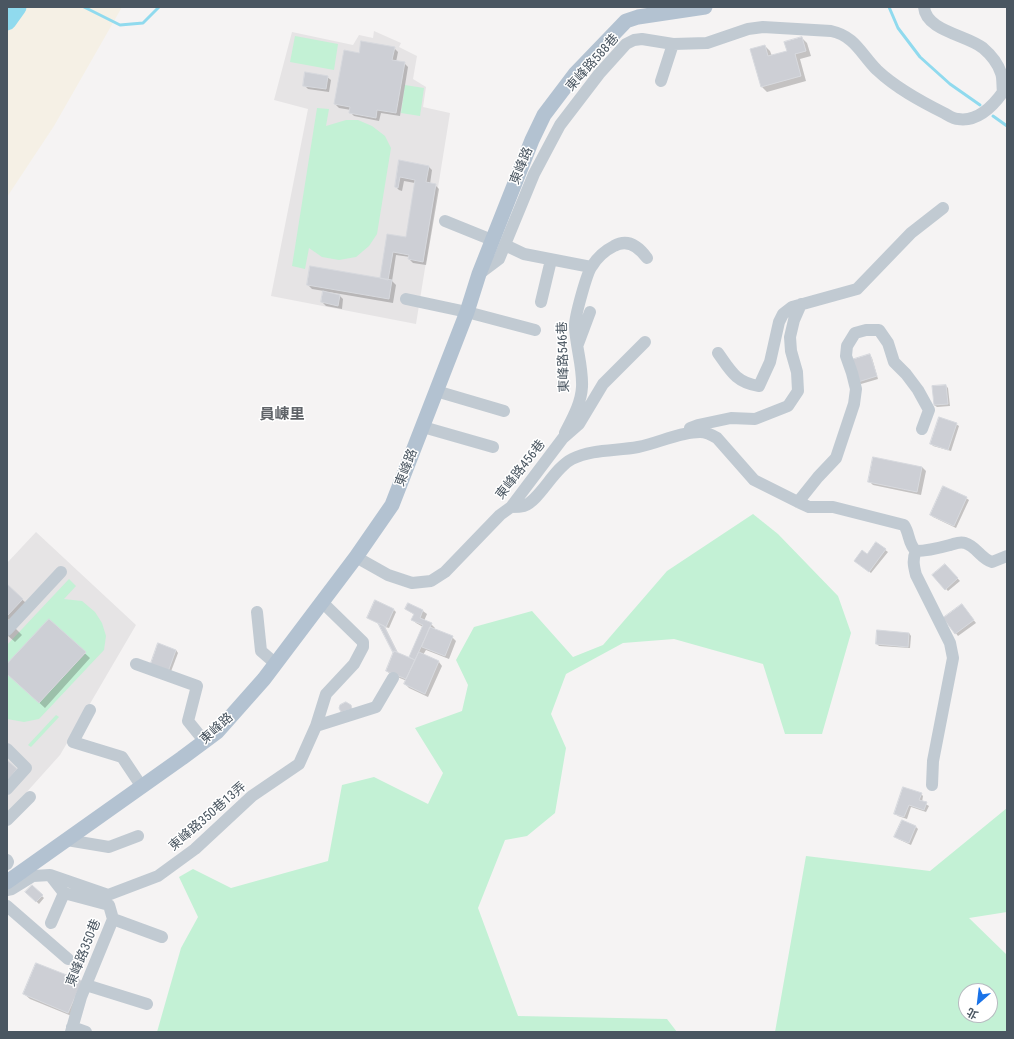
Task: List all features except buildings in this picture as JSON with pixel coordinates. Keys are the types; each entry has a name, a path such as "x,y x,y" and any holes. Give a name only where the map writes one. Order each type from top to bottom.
{"main road":[{"name":"東峰路","path":"7,882 217,732 240,708 276,664 356,557 392,505 467,312 479,274 499,243 532,140 544,115 575,74 626,21 638,17 705,7"}],"street":[{"path":"924,7 927,18 935,25 957,36 972,41 983,48 992,58 1002,74 1005,93"},
{"name":"東峰路588巷","path":"499,243 560,125 599,74 626,44 634,40 642,39 673,44 707,43 748,29 763,27 831,31 839,33 850,39 876,69 893,84 916,98 957,119 968,119 980,115 1005,93"},
{"path":"661,81 673,44"},
{"path":"718,353 733,374 747,384 759,386 770,362 783,314 792,307 857,289 911,233 943,208"},
{"path":"445,221 524,254 551,260 591,267 601,255 615,245 624,242 634,245 648,258"},
{"path":"541,302 551,260"},
{"name":"東峰路546巷","path":"563,438 581,394 582,367 574,325 580,300 591,267"},
{"path":"406,299 467,312 535,330"},
{"path":"511,507 523,506 531,502 563,465 571,459 590,453 639,446 669,437 698,425 731,418 755,419 788,406 798,391 796,372 790,351 790,337 794,320 801,304"},
{"path":"577,347 590,312"},
{"path":"798,502 836,458 854,404 856,389 846,356 847,346 855,333 866,330 879,330 888,343 894,362 906,374 918,390 929,410 922,429"},
{"name":"東峰路456巷","path":"356,557 388,575 412,583 431,581 445,572 500,515 511,507 563,438 579,424 603,384 645,342"},
{"path":"436,391 504,411"},
{"path":"423,427 493,447"},
{"path":"669,437 701,432 710,434 725,445 754,480 809,506 833,507 899,523 907,529 911,547 916,551 923,551 960,542 970,545 987,561 992,562 1007,556"},
{"path":"916,551 913,565 916,575 950,643 952,658 933,761 932,786"},
{"path":"7,630 61,572"},
{"name":"東峰路350巷13弄","path":"50,875 108,895 158,876 196,849 252,796 299,764 316,726 326,694 354,664 363,647 362,642 322,602"},
{"path":"257,612 261,651 276,664"},
{"path":"136,664 197,686 188,721 204,742"},
{"path":"316,726 376,707 393,678"},
{"path":"90,710 73,742 122,756 142,787"},
{"path":"7,749 26,768 7,789"},
{"path":"7,820 30,797"},
{"path":"67,840 109,847 138,836"},
{"path":"7,860 7,864"},
{"path":"7,890 12,889 33,876 50,875 64,893 51,923"},
{"name":"東峰路350巷","path":"64,893 109,905 113,919 86,985 72,1030"},
{"path":"7,906 68,959"},
{"path":"113,919 162,937"},
{"path":"86,985 147,1004"},
{"path":"72,1030 86,1032"}],"shaded area":[{"path":"374,31 401,43 399,47 417,56 413,79 426,87 423,107 450,113 416,324 271,296 308,109 274,100 292,32 353,45 359,35 373,38"},
{"path":"36,532 136,625 60,755 7,814 7,563"}],"green space":[{"path":"295,36 338,44 334,70 290,62"},
{"path":"405,85 424,88 420,116 401,113"},
{"path":"317,108 329,109 326,126 346,120 358,120 372,126 385,136 391,148 377,234 369,246 356,257 339,260 322,257 309,248 305,269 292,266"},
{"path":"753,514 778,534 838,596 851,633 822,734 785,734 763,664 674,639 623,643 566,674 551,714 566,748 555,813 527,836 505,840 478,908 518,1016 667,1019 677,1032 157,1032 181,948 198,917 179,877 193,869 231,888 328,861 342,785 374,777 428,804 443,773 415,728 462,711 468,685 456,660 474,627 532,611 573,657 603,645 667,571"},
{"path":"69,579 76,586 64,599 82,601 95,612 102,623 106,636 104,650 39,719 24,722 7,719 7,674 39,703 86,653 49,619 7,664 7,645"},
{"path":"56,715 59,717 31,747 28,745"},
{"path":"1007,808 1007,912 969,918 1007,955 1007,1032 775,1032 806,856 930,871"}],"sand":[{"path":"7,7 122,7 54,126 7,197"}],"waterway":[{"path":"7,21 17,7"},
{"path":"84,7 120,25 143,23 159,7"},
{"path":"889,7 898,28 920,57 950,84 980,105"},
{"path":"993,116 1007,126"}],"district":[{"name":"員崠里","path":"282,415"}]}
